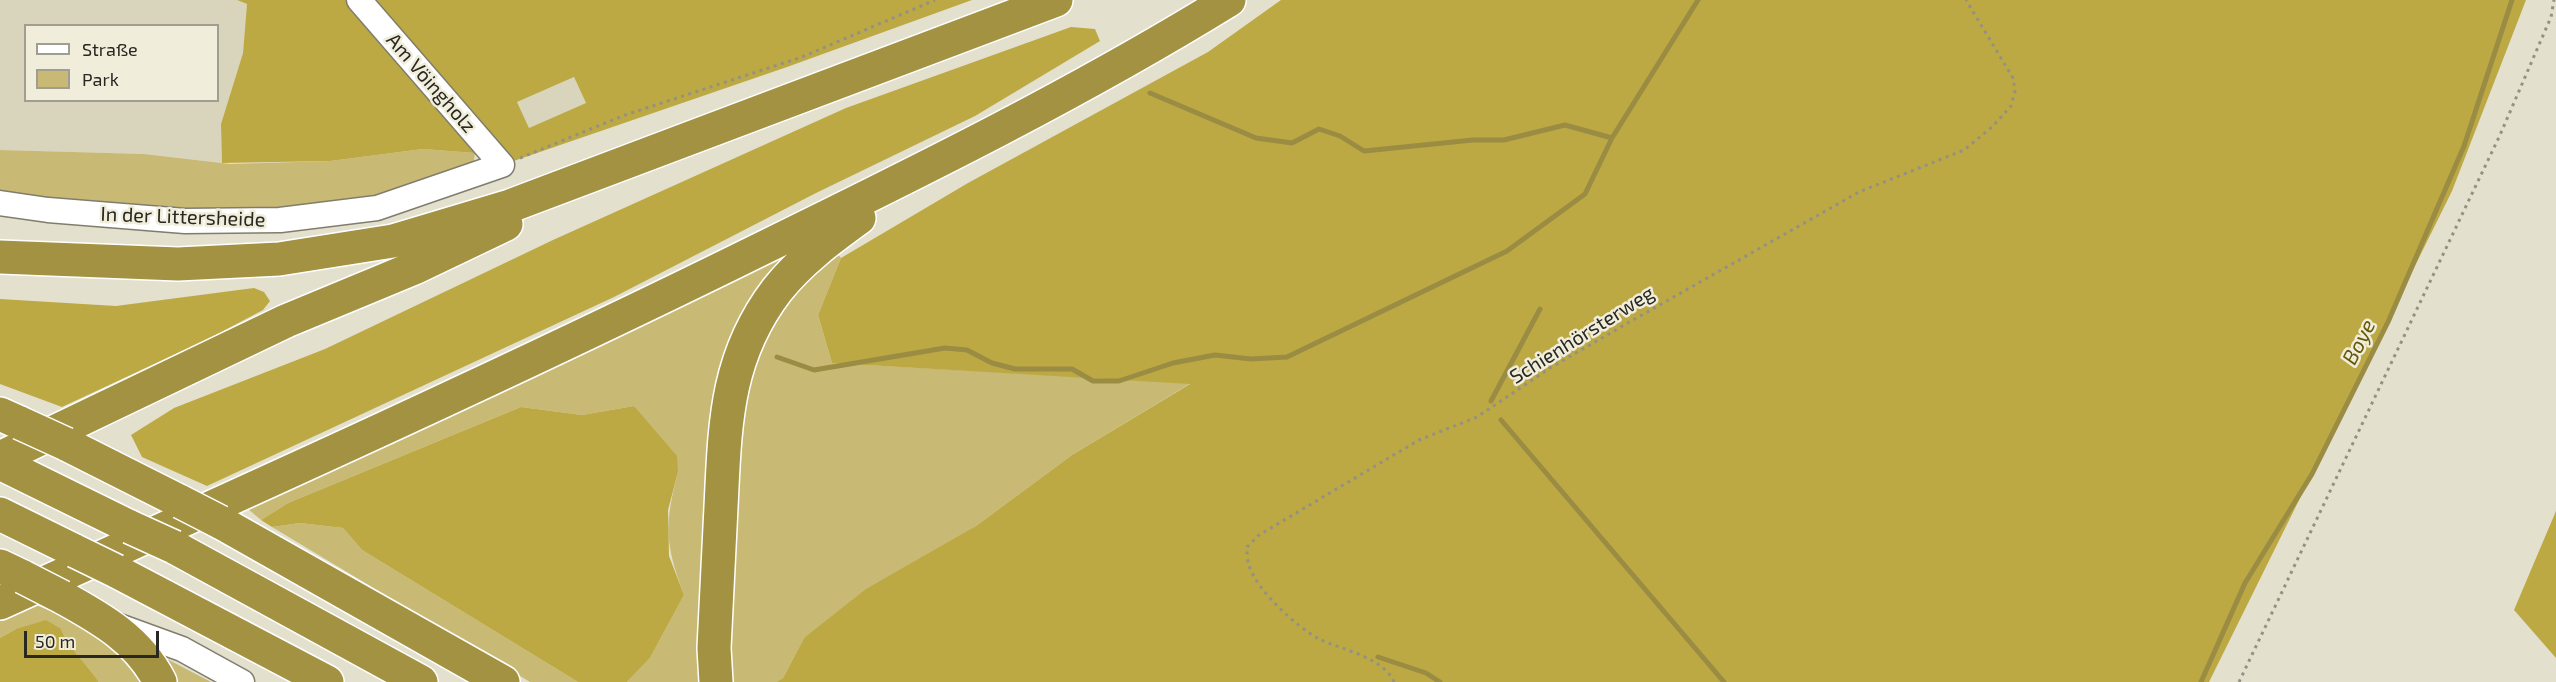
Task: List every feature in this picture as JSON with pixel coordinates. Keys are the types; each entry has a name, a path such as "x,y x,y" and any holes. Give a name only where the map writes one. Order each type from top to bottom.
{"highway":[{"path":"0,257 189,264 279,260 393,241 510,206 1056,0"},
{"path":"0,603 225,511 926,168 1132,60 1229,0"},
{"path":"5,464 286,321 414,268 670,145"},
{"path":"716,682 714,648 726,409 736,370 748,338 777,290 801,264 825,242 926,168"},
{"path":"10,419 66,444 181,502 225,511 502,682"},
{"path":"5,464 174,547 420,682"},
{"path":"0,514 116,571 327,682"},
{"path":"11,572 108,622 140,652 160,682"}],"street":[{"name":"Am Vöingholz","path":"359,0 502,165"},
{"name":"In der Littersheide","path":"0,203 48,210 185,221 280,220 377,208 502,165"},
{"path":"108,622 182,649 242,682"}],"path":[{"path":"502,165 625,115 802,57 935,0"},
{"name":"Schienhörsterweg","path":"1394,682 1389,673 1377,664 1317,638 1292,620 1262,587 1249,566 1247,547 1259,535 1419,440 1477,417 1550,368 1832,207 1889,179 1964,150 1992,127 2011,106 2015,91 2013,78 1966,0"},
{"path":"2239,682 2500,135 2551,17 2554,0"}],"shaded area":[{"path":"0,0 237,0 247,4 243,53 221,124 222,163 144,154 0,150"},
{"path":"237,0 348,0 474,148 475,153 423,149 330,161 222,163 221,124 243,53 247,4"},
{"path":"359,0 972,0 787,67 502,165","holes":["574,77 586,103 529,128 517,102"]},
{"path":"1281,0 2526,0 2452,191 2209,682 776,682 783,678 804,638 866,589 976,526 1072,455 1190,384 832,363 818,315 841,258 968,183 1208,52"},
{"path":"1071,27 1095,29 1100,41 975,116 816,193 614,297 207,486 142,457 131,435 174,408 325,349 553,240 846,108"},
{"path":"574,77 586,103 529,128 517,102"},
{"path":"254,288 264,292 270,301 263,310 210,338 62,407 0,384 0,299 116,306"},
{"path":"634,406 677,456 678,472 668,510 669,556 684,595 650,658 627,682 578,682 362,550 343,528 300,523 272,527 261,520 288,503 521,407 582,415"},
{"path":"2556,511 2556,658 2514,610"},
{"path":"46,620 61,629 99,682 0,682 0,638 16,629"}],"green space":[{"path":"423,149 475,153 474,160 464,170 392,197 235,216 0,198 0,150 144,154 230,164 330,161"},
{"path":"800,244 751,303 706,682 627,682 650,658 684,595 673,562 669,534 670,506 678,472 634,406 582,415 521,407 288,503 261,520 248,509 449,410"},
{"path":"834,249 841,258 818,315 832,363 1191,383 1072,455 976,526 804,638 783,678 776,682 733,682 727,631 736,419 775,307"},
{"path":"300,523 343,528 362,550 578,682 530,682 272,527"},
{"path":"0,591 146,648 211,682 99,682 61,629 16,629 0,638"}],"waterway":[{"path":"777,357 814,370 945,348 967,350 992,363 1015,369 1072,369 1093,381 1119,381 1173,363 1215,355 1251,359 1287,357 1507,251 1585,194 1612,138 1698,0"},
{"name":"Boye","path":"2201,682 2245,583 2312,474 2388,322 2464,146 2512,0"},
{"path":"1150,93 1256,138 1292,143 1319,129 1340,136 1364,151 1473,140 1504,140 1565,125 1612,138"},
{"path":"1491,401 1540,309"},
{"path":"1501,420 1724,682"},
{"path":"1378,657 1426,673 1440,682"}]}
